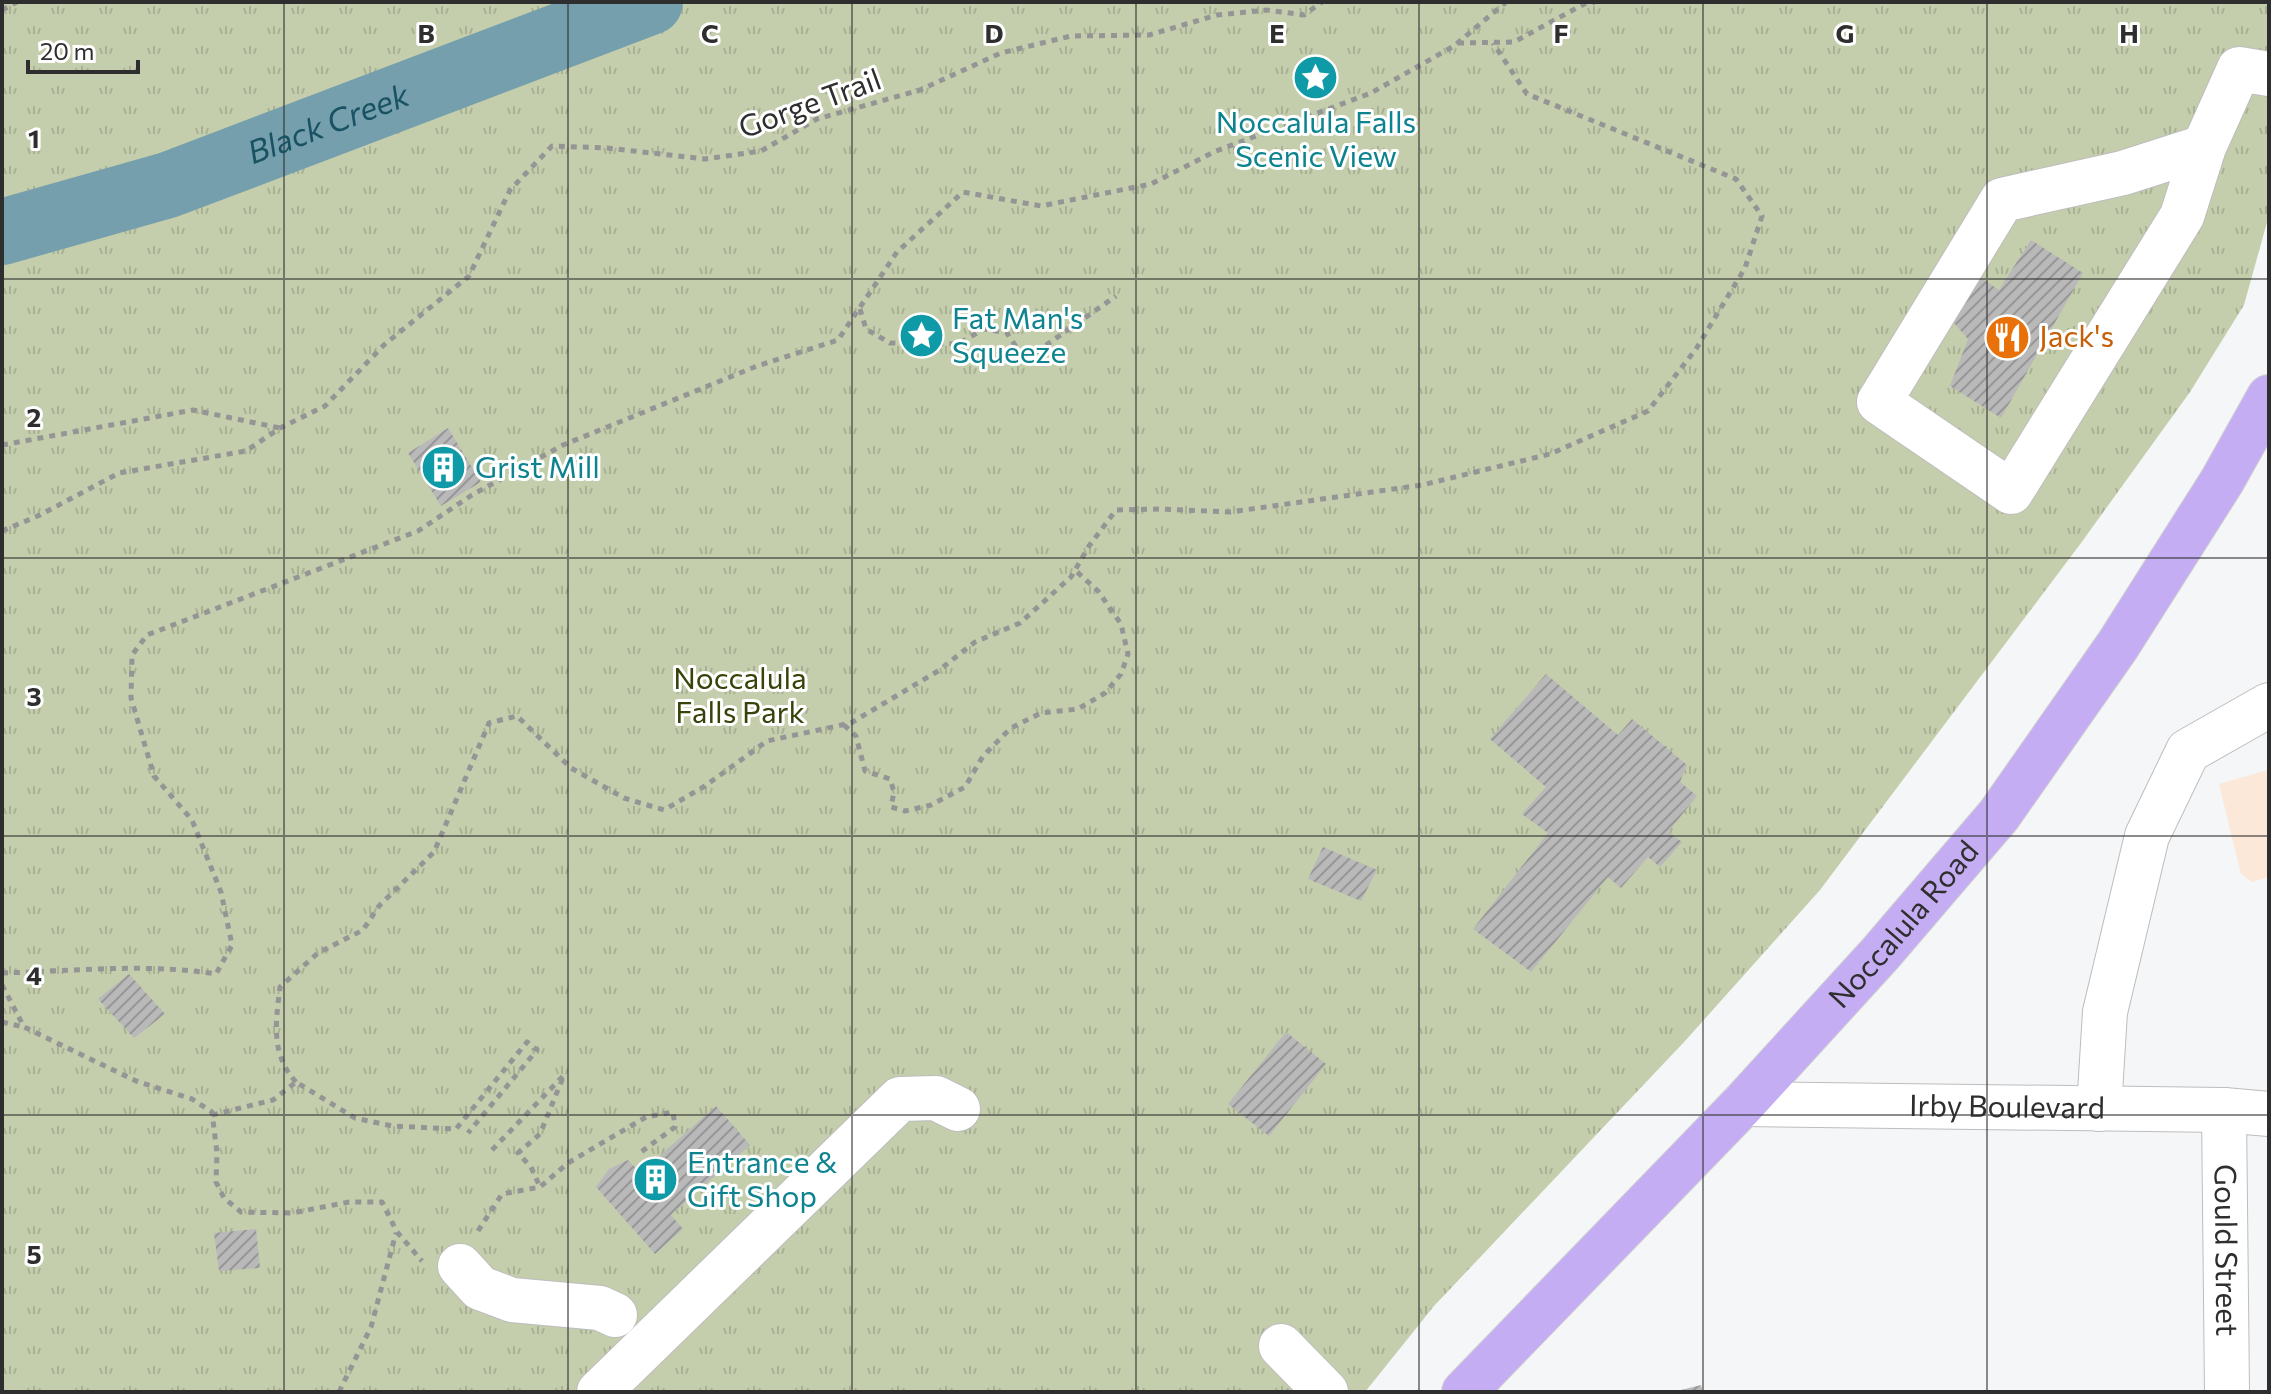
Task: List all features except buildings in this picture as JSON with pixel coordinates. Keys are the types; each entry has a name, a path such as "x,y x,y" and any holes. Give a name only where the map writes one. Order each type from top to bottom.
{"main road":[{"name":"Noccalula Road","path":"1464,1392 1743,1104 1880,954 1999,815 2118,645 2222,481 2269,397"}],"street":[{"path":"2204,147 2123,173 2002,200 1879,402 2011,492 2182,216 2204,147 2239,69 2269,74"},
{"path":"2099,1109 2105,1012 2147,836 2188,751 2269,705"},
{"path":"599,1392 900,1099 936,1098 958,1109"},
{"name":"Irby Boulevard","path":"1743,1104 2224,1110 2269,1114"},
{"name":"Gould Street","path":"2224,1110 2227,1392"},
{"path":"460,1266 480,1288 512,1300 600,1308 615,1315"},
{"path":"1281,1346 1326,1392"}],"path":[{"path":"2,10 17,2"},
{"name":"Gorge Trail","path":"2,531 40,515 119,473 246,451 280,428 325,406 385,344 469,276 510,190 552,146 607,148 705,159 761,151 817,119 920,90 1001,53 1071,36 1149,35 1217,15 1267,10 1304,15 1322,2"},
{"path":"2,973 128,968 185,969 216,974 232,945 221,892 192,820 154,776 131,698 132,655 147,635 418,531 472,495 563,445 757,366 838,340 897,252 963,192 1041,206 1151,184 1216,151 1371,93 1457,43 1506,2"},
{"path":"1457,43 1514,42 1584,4 1595,2"},
{"path":"468,1133 537,1050 527,1042 456,1129 392,1126 355,1118 296,1082 286,1071 275,1034 280,987 318,953 363,930 379,906 434,852 489,723 517,716 571,768 624,798 664,810 705,786 767,741 844,725 938,671 975,642 1020,623 1071,577 1116,510 1230,512 1422,485 1550,454 1648,411 1696,349 1745,268 1762,216 1736,179 1527,94 1493,43"},
{"path":"859,308 866,329 890,343 958,344 984,329 1007,333 1025,360 1116,296"},
{"path":"2,445 193,410 280,428"},
{"path":"844,725 856,736 865,771 890,779 894,792 891,807 905,811 931,805 965,787 983,756 1011,728 1041,713 1078,709 1105,693 1121,674 1128,654 1121,624 1098,591 1075,570"},
{"path":"2,985 24,1027"},
{"path":"2,1022 24,1027 136,1081 192,1099 212,1112 217,1153 216,1182 224,1198 241,1212 292,1213 349,1202 382,1202 397,1232 425,1264 450,1276 467,1260 482,1222 502,1194 540,1187 568,1163 646,1117 673,1112 675,1127 641,1152"},
{"path":"492,1150 564,1075 540,1134 518,1153 531,1167 540,1187"},
{"path":"212,1115 273,1100 296,1082"},
{"path":"339,1392 371,1327 397,1232"}],"shaded area":[{"path":"2268,770 2269,877 2252,882 2241,874 2219,784"}],"green space":[{"name":"Noccalula Falls Park","path":"2,2 2269,2 2269,215 2244,305 2190,392 2081,543 1820,890 1685,1041 1434,1306 1365,1392 2,1392"}],"waterway":[{"name":"Black Creek","path":"2,232 168,185 650,2"}],"place":[{"name":"Noccalula Falls Scenic View","path":"1316,77"},
{"name":"Fat Man's Squeeze","path":"921,336"},
{"name":"Jack's","path":"2008,337"},
{"name":"Grist Mill","path":"444,468"},
{"name":"Entrance & Gift Shop","path":"656,1180"}]}
